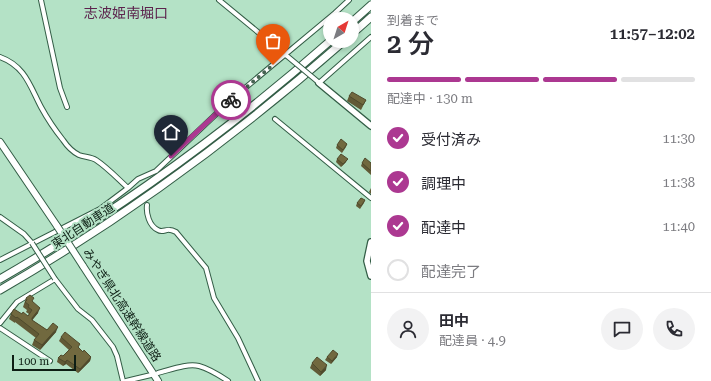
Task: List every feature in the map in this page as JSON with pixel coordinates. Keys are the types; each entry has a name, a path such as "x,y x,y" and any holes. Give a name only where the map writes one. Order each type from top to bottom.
{"highway":[{"path":"359,16 371,5"},
{"path":"359,28 371,17"},
{"name":"東北自動車道","path":"0,279 45,253 106,214 170,170 235,120 323,47"},
{"name":"東北自動車道","path":"0,290 111,222 177,175 247,122 302,78 336,48"}],"main road":[{"name":"みやぎ県北高速幹線道路","path":"0,142 57,226 158,381"}],"street":[{"path":"41,0 60,88 67,107"},
{"path":"219,0 371,126"},
{"path":"0,260 100,209 138,179 156,171 233,98 286,56 349,0"},
{"path":"318,82 371,36"},
{"path":"0,57 8,60 20,70 27,79 42,108 63,140 72,150 79,155 94,159 106,167 128,188"},
{"path":"275,119 371,198"},
{"path":"133,184 135,189"},
{"path":"147,205 146,213 152,226 163,232 170,230 176,232 206,268 214,298 238,338 258,381"},
{"path":"0,217 24,234 32,243 55,279 78,309 92,320 117,356 123,381"},
{"path":"371,242 367,261 371,276"},
{"path":"0,323 17,302 55,279"},
{"path":"0,328 50,361"},
{"path":"158,373 190,366 199,366 212,371 228,381"},
{"path":"126,381 151,375"}],"building":[{"path":"271,48 278,54 273,58 267,54"},
{"path":"352,92 366,100 363,105 349,96"},
{"path":"341,139 347,144 343,150 337,145"},
{"path":"341,154 348,159 343,164 337,159"},
{"path":"365,158 371,163 371,171 362,163"},
{"path":"361,198 365,200 361,206 357,203"},
{"path":"30,295 34,298 32,301 40,308 32,320 47,330 53,323 58,327 42,345 34,340 39,334 11,314 14,309 22,314 23,312 28,316 32,310 25,302 27,300 26,298"},
{"path":"65,332 80,344 78,347 83,352 84,350 91,357 80,369 67,360 65,362 58,358 61,355 63,356 72,347 61,337"},
{"path":"333,350 338,354 332,361 327,357"},
{"path":"317,357 327,365 321,372 312,363"}],"way so far":[{"path":"231,100 273,65"}],"district":[{"name":"志波姫南堀口","path":"126,13"}],"route":[{"path":"171,156 231,100"}]}
